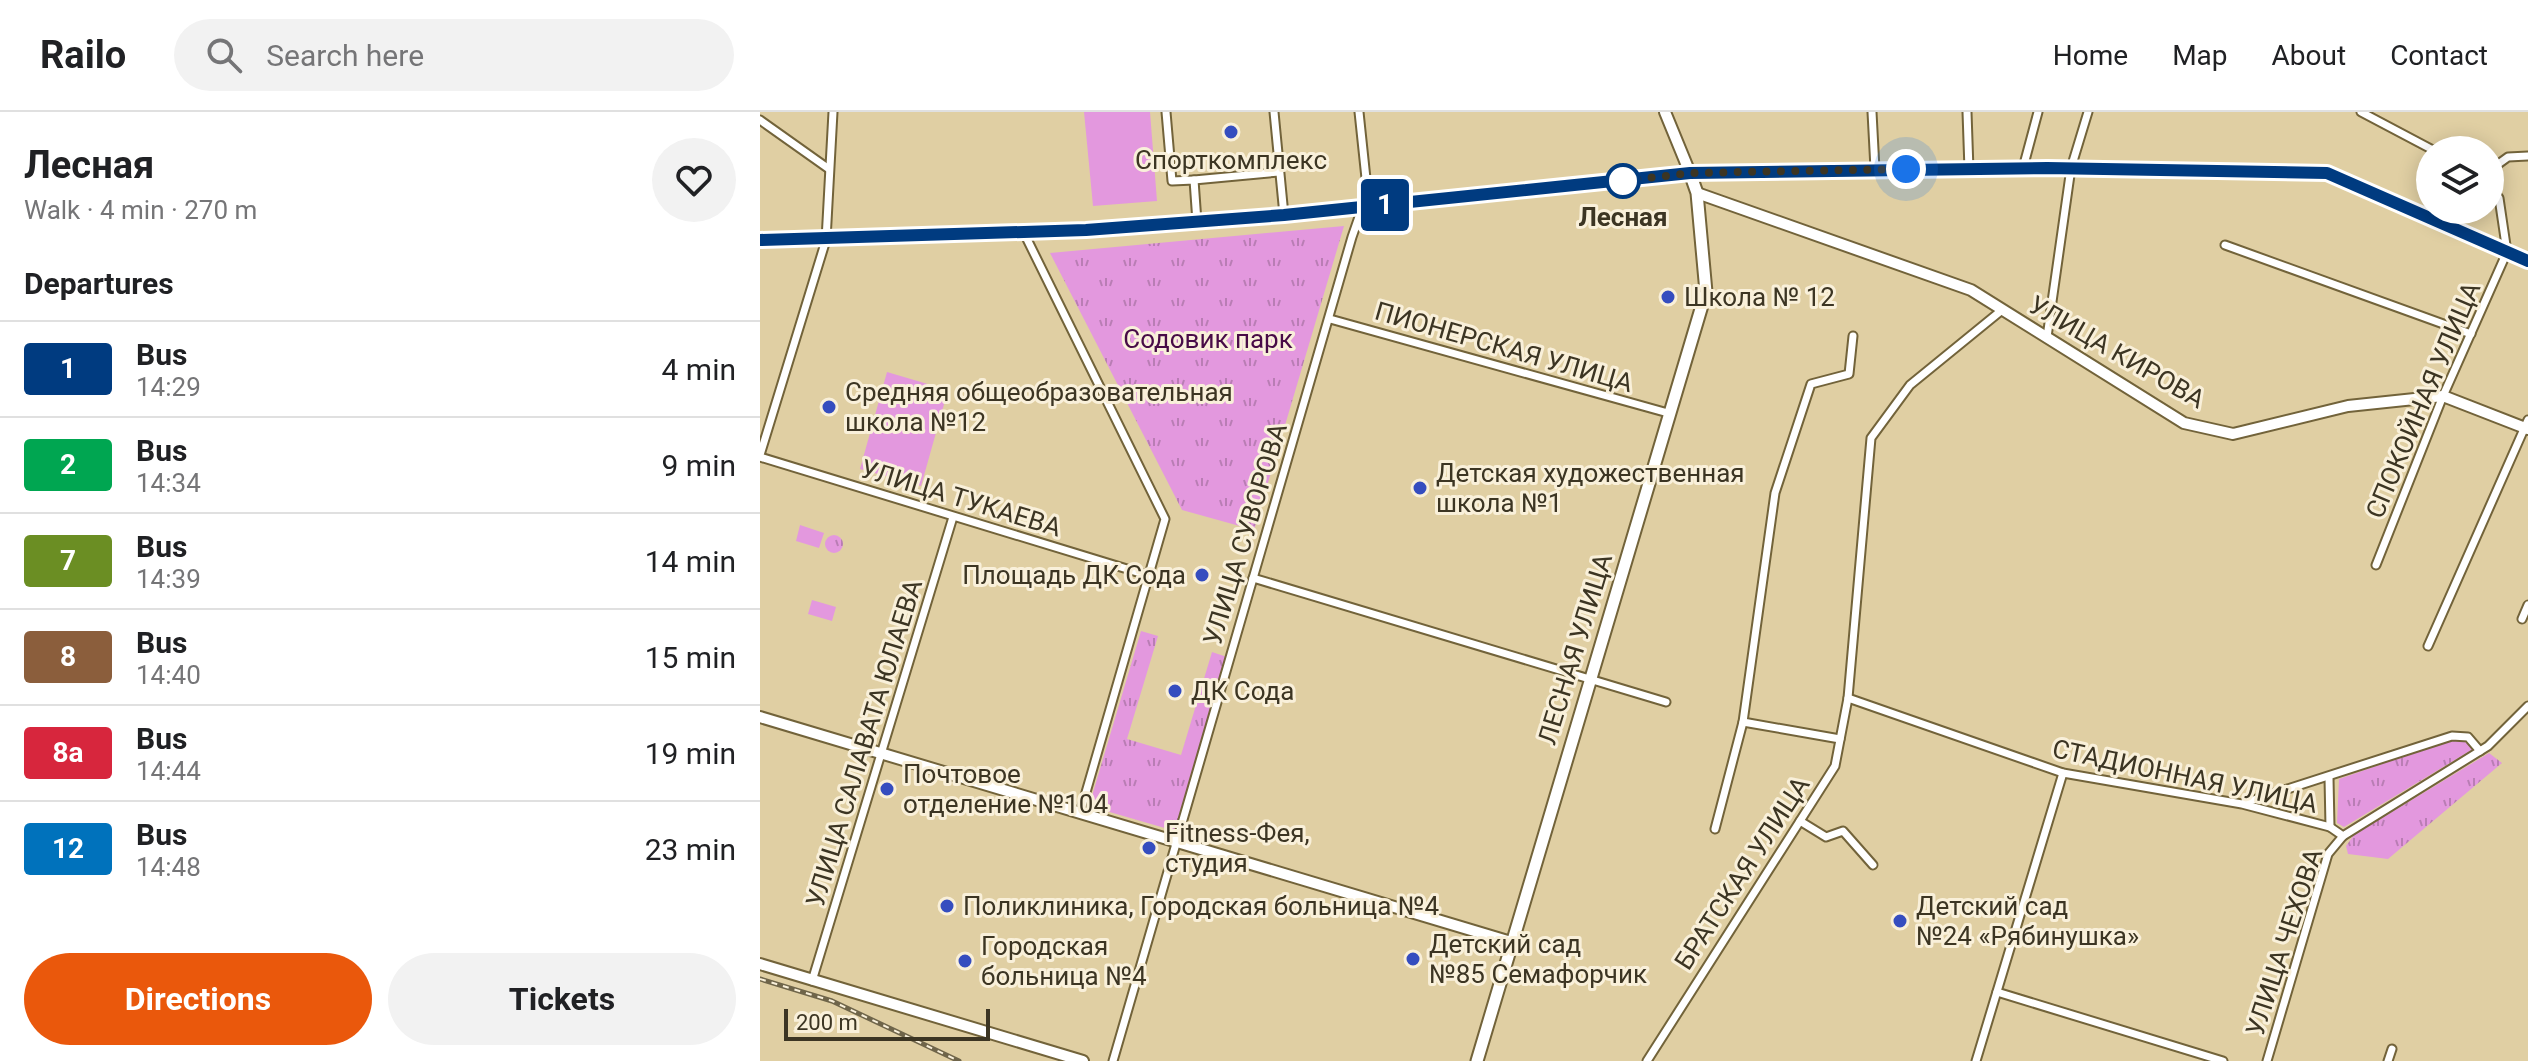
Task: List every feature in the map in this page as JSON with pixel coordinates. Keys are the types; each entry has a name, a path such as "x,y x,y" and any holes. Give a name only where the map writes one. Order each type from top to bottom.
{"main road":[{"path":"760,240 1024,233 1197,222 1360,210 1690,173 2071,168 2327,173 2528,261"},
{"name":"ЛЕСНАЯ УЛИЦА","path":"1477,1061 1706,292 1697,193 1690,173"}],"street":[{"path":"760,456 826,240 833,112"},
{"path":"1166,112 1172,181 1279,172"},
{"path":"1274,112 1284,215"},
{"name":"УЛИЦА СУВОРОВА","path":"1113,1061 1360,210 1359,112"},
{"name":"ЛЕСНАЯ УЛИЦА","path":"1665,112 1690,173"},
{"path":"1872,112 1875,169"},
{"path":"1967,112 1969,170"},
{"path":"2023,168 2038,112"},
{"path":"2047,337 2071,168 2088,112"},
{"path":"2361,112 2416,141"},
{"path":"760,120 829,169"},
{"path":"2504,160 2528,156"},
{"path":"1194,180 1197,222"},
{"name":"УЛИЦА КИРОВА","path":"1697,193 1971,290 2184,423 2233,434 2348,406 2409,397 2443,396 2527,426"},
{"path":"2503,224 2507,252"},
{"path":"1024,233 1165,519 1080,813"},
{"path":"2225,245 2471,334"},
{"name":"СПОКОЙНАЯ УЛИЦА","path":"2376,565 2443,396 2507,252"},
{"name":"БРАТСКАЯ УЛИЦА","path":"1647,1061 1835,766 1848,698 1871,438 1910,385 2002,310"},
{"name":"ПИОНЕРСКАЯ УЛИЦА","path":"1330,319 1668,413"},
{"path":"1715,829 1743,722 1775,493 1811,384 1849,374 1853,336"},
{"path":"2428,646 2527,426"},
{"name":"УЛИЦА ТУКАЕВА","path":"760,456 1150,576"},
{"name":"УЛИЦА САЛАВАТА ЮЛАЕВА","path":"812,981 953,517"},
{"path":"1253,578 1594,683 1666,702"},
{"path":"2522,619 2528,605"},
{"name":"СТАДИОННАЯ УЛИЦА","path":"1848,698 2063,773 2242,804 2330,827 2343,836 2480,751 2528,706"},
{"path":"760,717 1511,942"},
{"path":"1743,722 1840,739"},
{"path":"2242,804 2452,736 2468,737 2480,751"},
{"path":"1976,1061 2063,773"},
{"path":"2329,778 2330,827"},
{"path":"1800,821 1826,837 1843,831 1873,865"},
{"name":"УЛИЦА ЧЕХОВА","path":"2267,1061 2328,854 2343,836"},
{"path":"760,964 1083,1061"},
{"path":"1997,992 2223,1061"},
{"path":"2388,1061 2392,1049"}],"green space":[{"path":"1084,112 1150,112 1157,201 1093,206"},
{"name":"Содовик парк","path":"1344,226 1254,530 1182,510 1050,253"},
{"path":"887,372 948,390 921,486 860,469"},
{"path":"800,525 824,533 819,548 796,541"},
{"path":"830,535 838,535 843,544 841,551 830,553 825,548 825,540"},
{"path":"812,600 836,607 832,621 808,614"},
{"path":"1141,631 1158,636 1127,739 1181,755 1212,652 1227,657 1175,831 1089,806"},
{"path":"2451,740 2463,740 2473,749 2344,827 2337,823 2339,779"},
{"path":"2489,753 2502,763 2388,859 2348,854 2346,846 2354,835"}],"railway":[{"path":"760,979 832,1001 959,1061"}],"bus line":[{"name":"1","path":"760,240 1086,230 1284,215 1690,173 2047,168 2327,173 2528,261"}],"place":[{"name":"Спорткомплекс","path":"1231,132"},
{"name":"Лесная","path":"1623,181"},
{"name":"Школа № 12","path":"1668,297"},
{"name":"Средняя общеобразовательная школа №12","path":"829,407"},
{"name":"Детская художественная школа №1","path":"1420,488"},
{"name":"Площадь ДК Сода","path":"1202,575"},
{"name":"ДК Сода","path":"1175,691"},
{"name":"Почтовое отделение №104","path":"887,789"},
{"name":"Fitness-Фея, студия","path":"1149,848"},
{"name":"Поликлиника, Городская больница №4","path":"947,906"},
{"name":"Детский сад №24 «Рябинушка»","path":"1900,921"},
{"name":"Детский сад №85 Семафорчик","path":"1413,959"},
{"name":"Городская больница №4","path":"965,961"}],"route":[{"path":"1623,181 1690,173 1906,169"}]}
